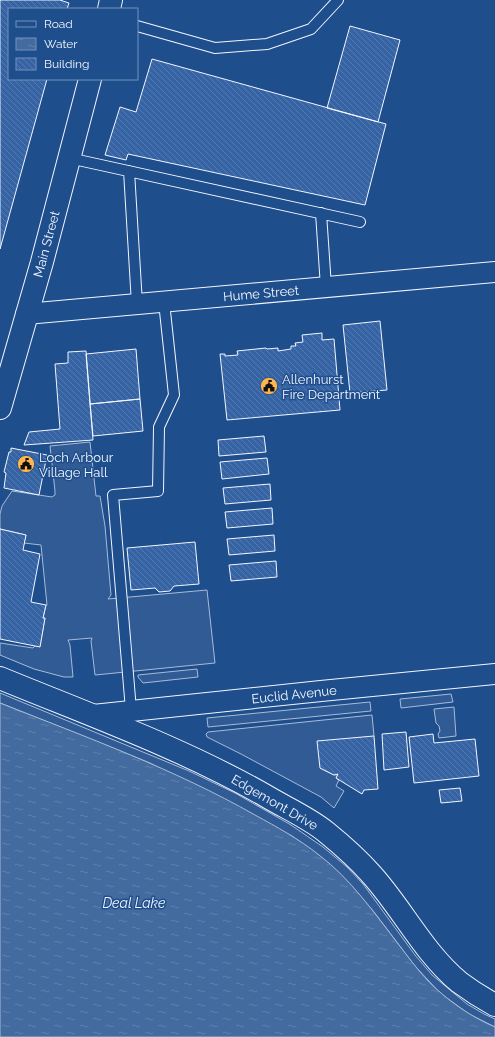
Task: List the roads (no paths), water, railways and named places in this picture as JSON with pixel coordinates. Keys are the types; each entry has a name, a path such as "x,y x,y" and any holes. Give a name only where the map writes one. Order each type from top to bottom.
{"street":[{"name":"Main Street","path":"0,408 42,262 90,80"},
{"name":"Hume Street","path":"26,314 495,272"},
{"name":"Euclid Avenue","path":"93,715 495,674"},
{"name":"Edgemont Drive","path":"0,678 93,715 202,762 237,780 324,830 353,854 372,874 427,948 444,968 475,994 495,1005"}],"lane":[{"path":"138,26 215,48 267,44 311,29 338,0"},
{"path":"70,158 360,222"},
{"path":"129,171 137,304"},
{"path":"321,213 326,287"},
{"path":"131,710 114,495 158,491 159,427 174,395 164,302"}],"water":[{"name":"Deal Lake","path":"0,703 161,768 224,798 304,844 331,864 342,875 372,909 414,964 435,988 460,1008 495,1027 495,1037 0,1037"}],"place":[{"name":"Allenhurst Fire Department","path":"269,386"},
{"name":"Loch Arbour Village Hall","path":"26,464"}]}
